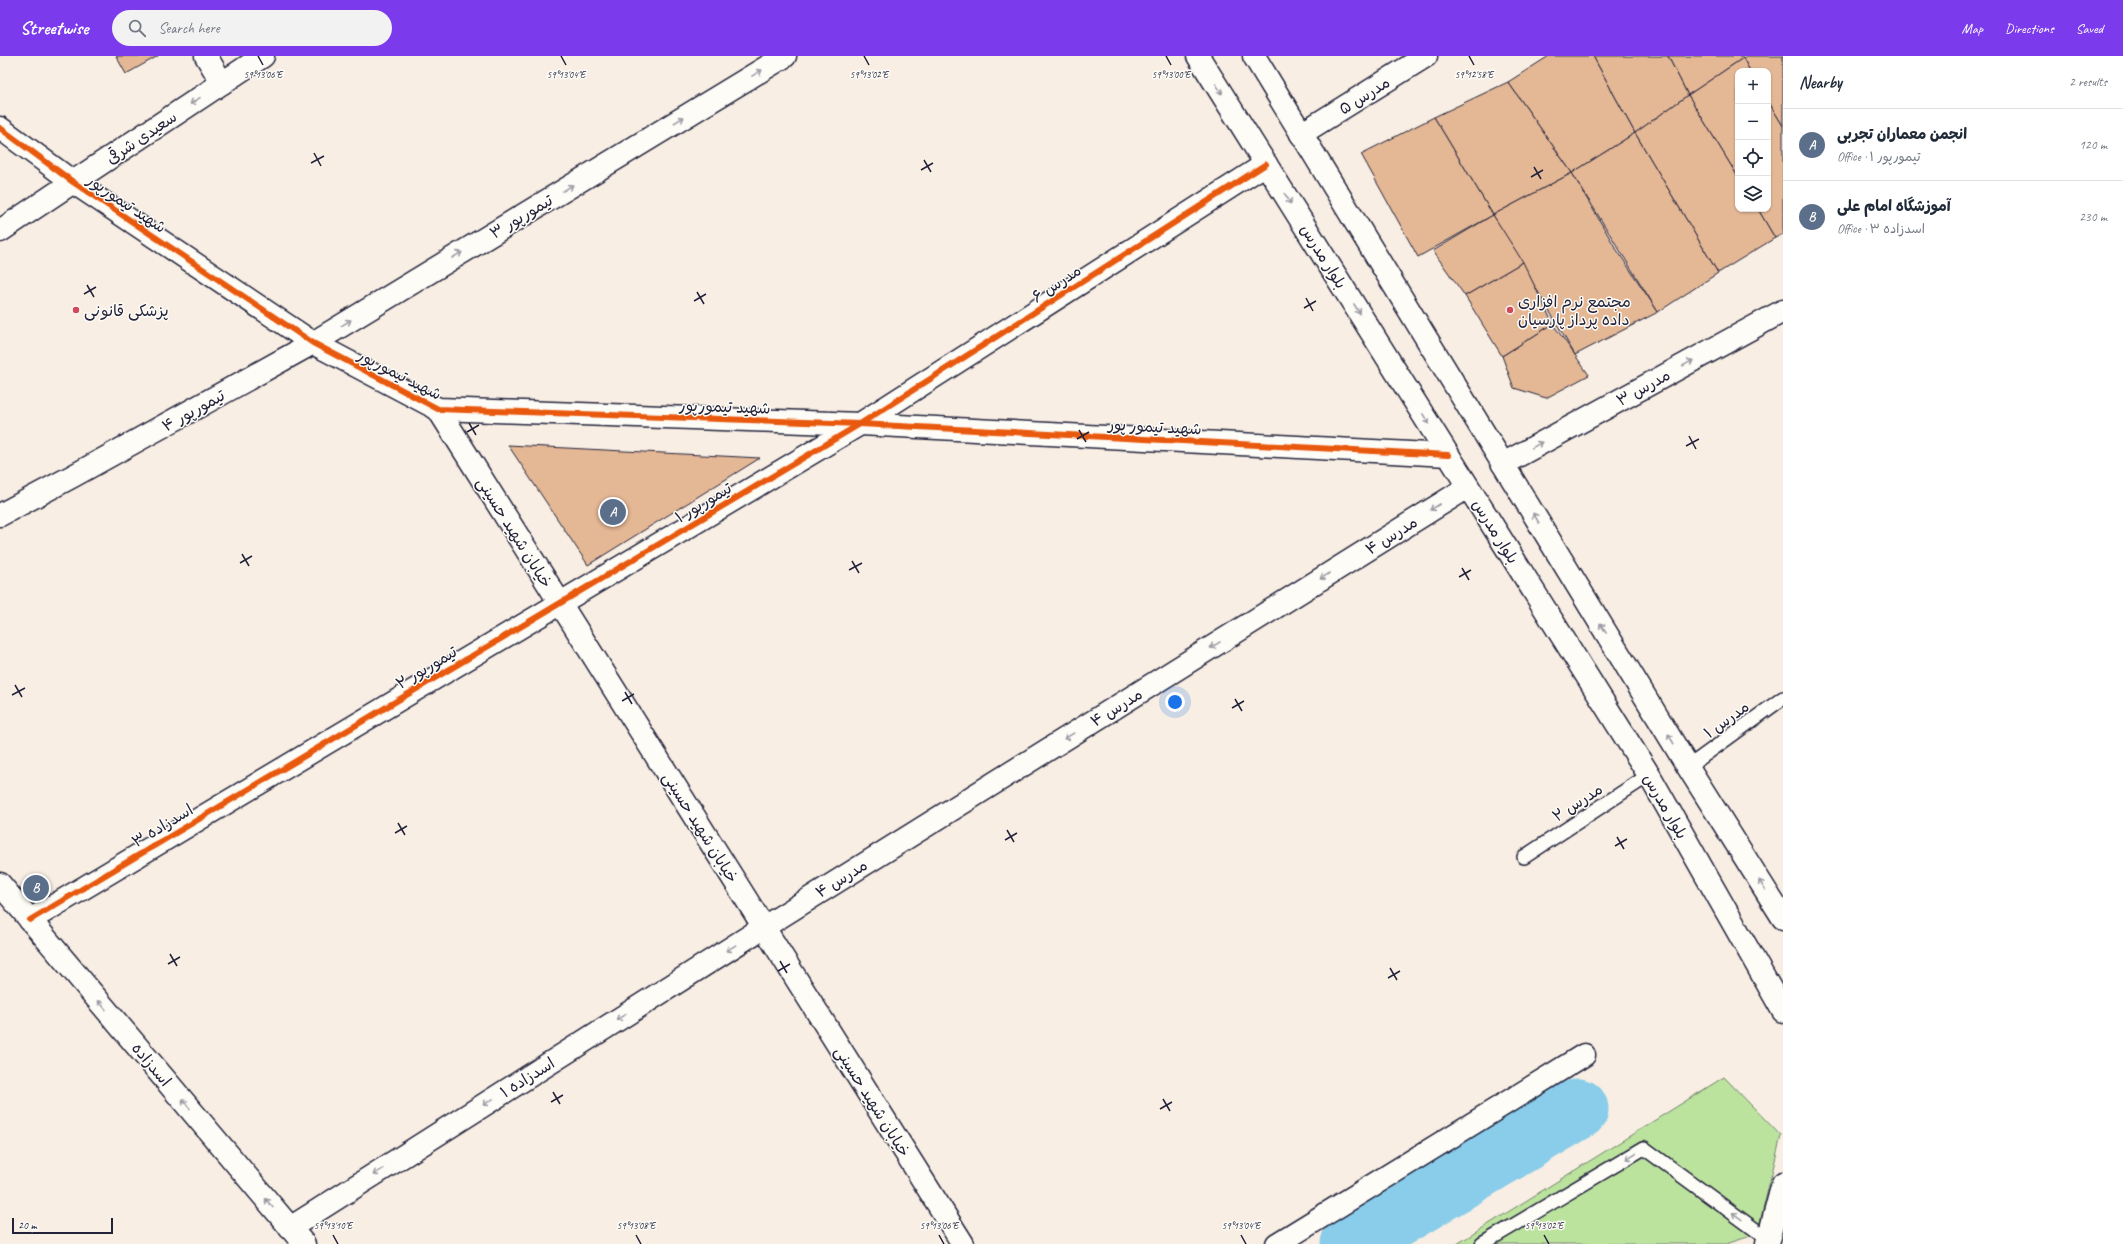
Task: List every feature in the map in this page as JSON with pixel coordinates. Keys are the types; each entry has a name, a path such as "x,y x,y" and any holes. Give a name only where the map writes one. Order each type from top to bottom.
{"street":[{"path":"206,56 222,82"},
{"name":"سعیدی شرقی","path":"0,231 263,56"},
{"name":"تیمورپور ۳","path":"313,343 785,56"},
{"name":"بلوار مدرس","path":"1198,56 1649,775 1783,1012"},
{"path":"1254,56 1688,767 1783,918"},
{"name":"مدرس ۵","path":"1301,134 1426,56"},
{"name":"شهید تیمورپور","path":"0,128 73,182 313,343 438,409 860,424"},
{"name":"مدرس ۶","path":"860,424 1266,164"},
{"name":"مدرس ۳","path":"1503,464 1783,311"},
{"name":"تیمورپور ۴","path":"0,515 74,476 313,343"},
{"name":"خیابان شهید حسینی","path":"438,409 963,1244"},
{"name":"شهید تیمور پور","path":"860,424 1448,455"},
{"name":"تیمورپور ۱","path":"560,602 860,424"},
{"name":"مدرس ۴","path":"764,927 1468,487"},
{"name":"تیمورپور ۲","path":"306,753 560,602"},
{"name":"اسدزاده ۳","path":"30,920 306,753"},
{"name":"اسدزاده","path":"0,884 297,1236"},
{"name":"اسدزاده ۱","path":"297,1236 764,927"},
{"path":"1277,1244 1584,1054"},
{"path":"1763,1242 1783,1183"}],"lane":[{"name":"مدرس ۱","path":"1688,767 1783,698"},
{"name":"مدرس ۲","path":"1524,857 1649,775"},
{"path":"1482,1244 1644,1148 1763,1242"}],"green space":[{"path":"1724,1077 1781,1136 1757,1234 1726,1244 1457,1244"}],"building":[{"path":"116,56 158,56 126,74"},
{"path":"1549,56 1593,56 1635,133 1572,173 1508,82"},
{"path":"1593,56 1668,56 1688,95 1635,133"},
{"path":"1668,56 1742,56 1743,58 1688,95"},
{"path":"1746,56 1783,56 1783,126 1771,106 1771,68 1748,68 1743,58"},
{"path":"1743,58 1748,68 1735,68 1735,172 1688,95"},
{"path":"1508,82 1572,173 1493,215 1434,117"},
{"path":"1688,95 1735,172 1735,212 1760,212 1775,238 1718,273 1635,133"},
{"path":"1771,106 1783,126 1783,234 1775,238 1760,212 1771,212"},
{"path":"1434,117 1493,215 1418,257 1361,154"},
{"path":"1635,133 1718,273 1658,312 1572,173"},
{"path":"1572,173 1615,247 1658,312 1575,355 1493,215"},
{"path":"1493,215 1523,262 1465,296 1433,251"},
{"name":"مجتمع نرم افزاری داده پرداز پارسیان","path":"1523,262 1553,324 1502,356 1465,296"},
{"path":"1553,324 1589,375 1546,398 1514,388 1502,356"},
{"path":"508,445 760,458 588,565"}],"waterway":[{"path":"1351,1244 1578,1109"}],"cycle path":[{"path":"0,128 73,182 313,343 438,409 860,424 1448,455"},
{"path":"30,920 860,424 1266,164"}],"place":[{"name":"پزشکی قانونی","path":"76,310"},
{"name":"مجتمع نرم افزاری داده پرداز پارسیان","path":"1510,310"},
{"name":"انجمن معماران تجربی","path":"613,512"},
{"name":"آموزشگاه امام علی","path":"36,888"}]}
